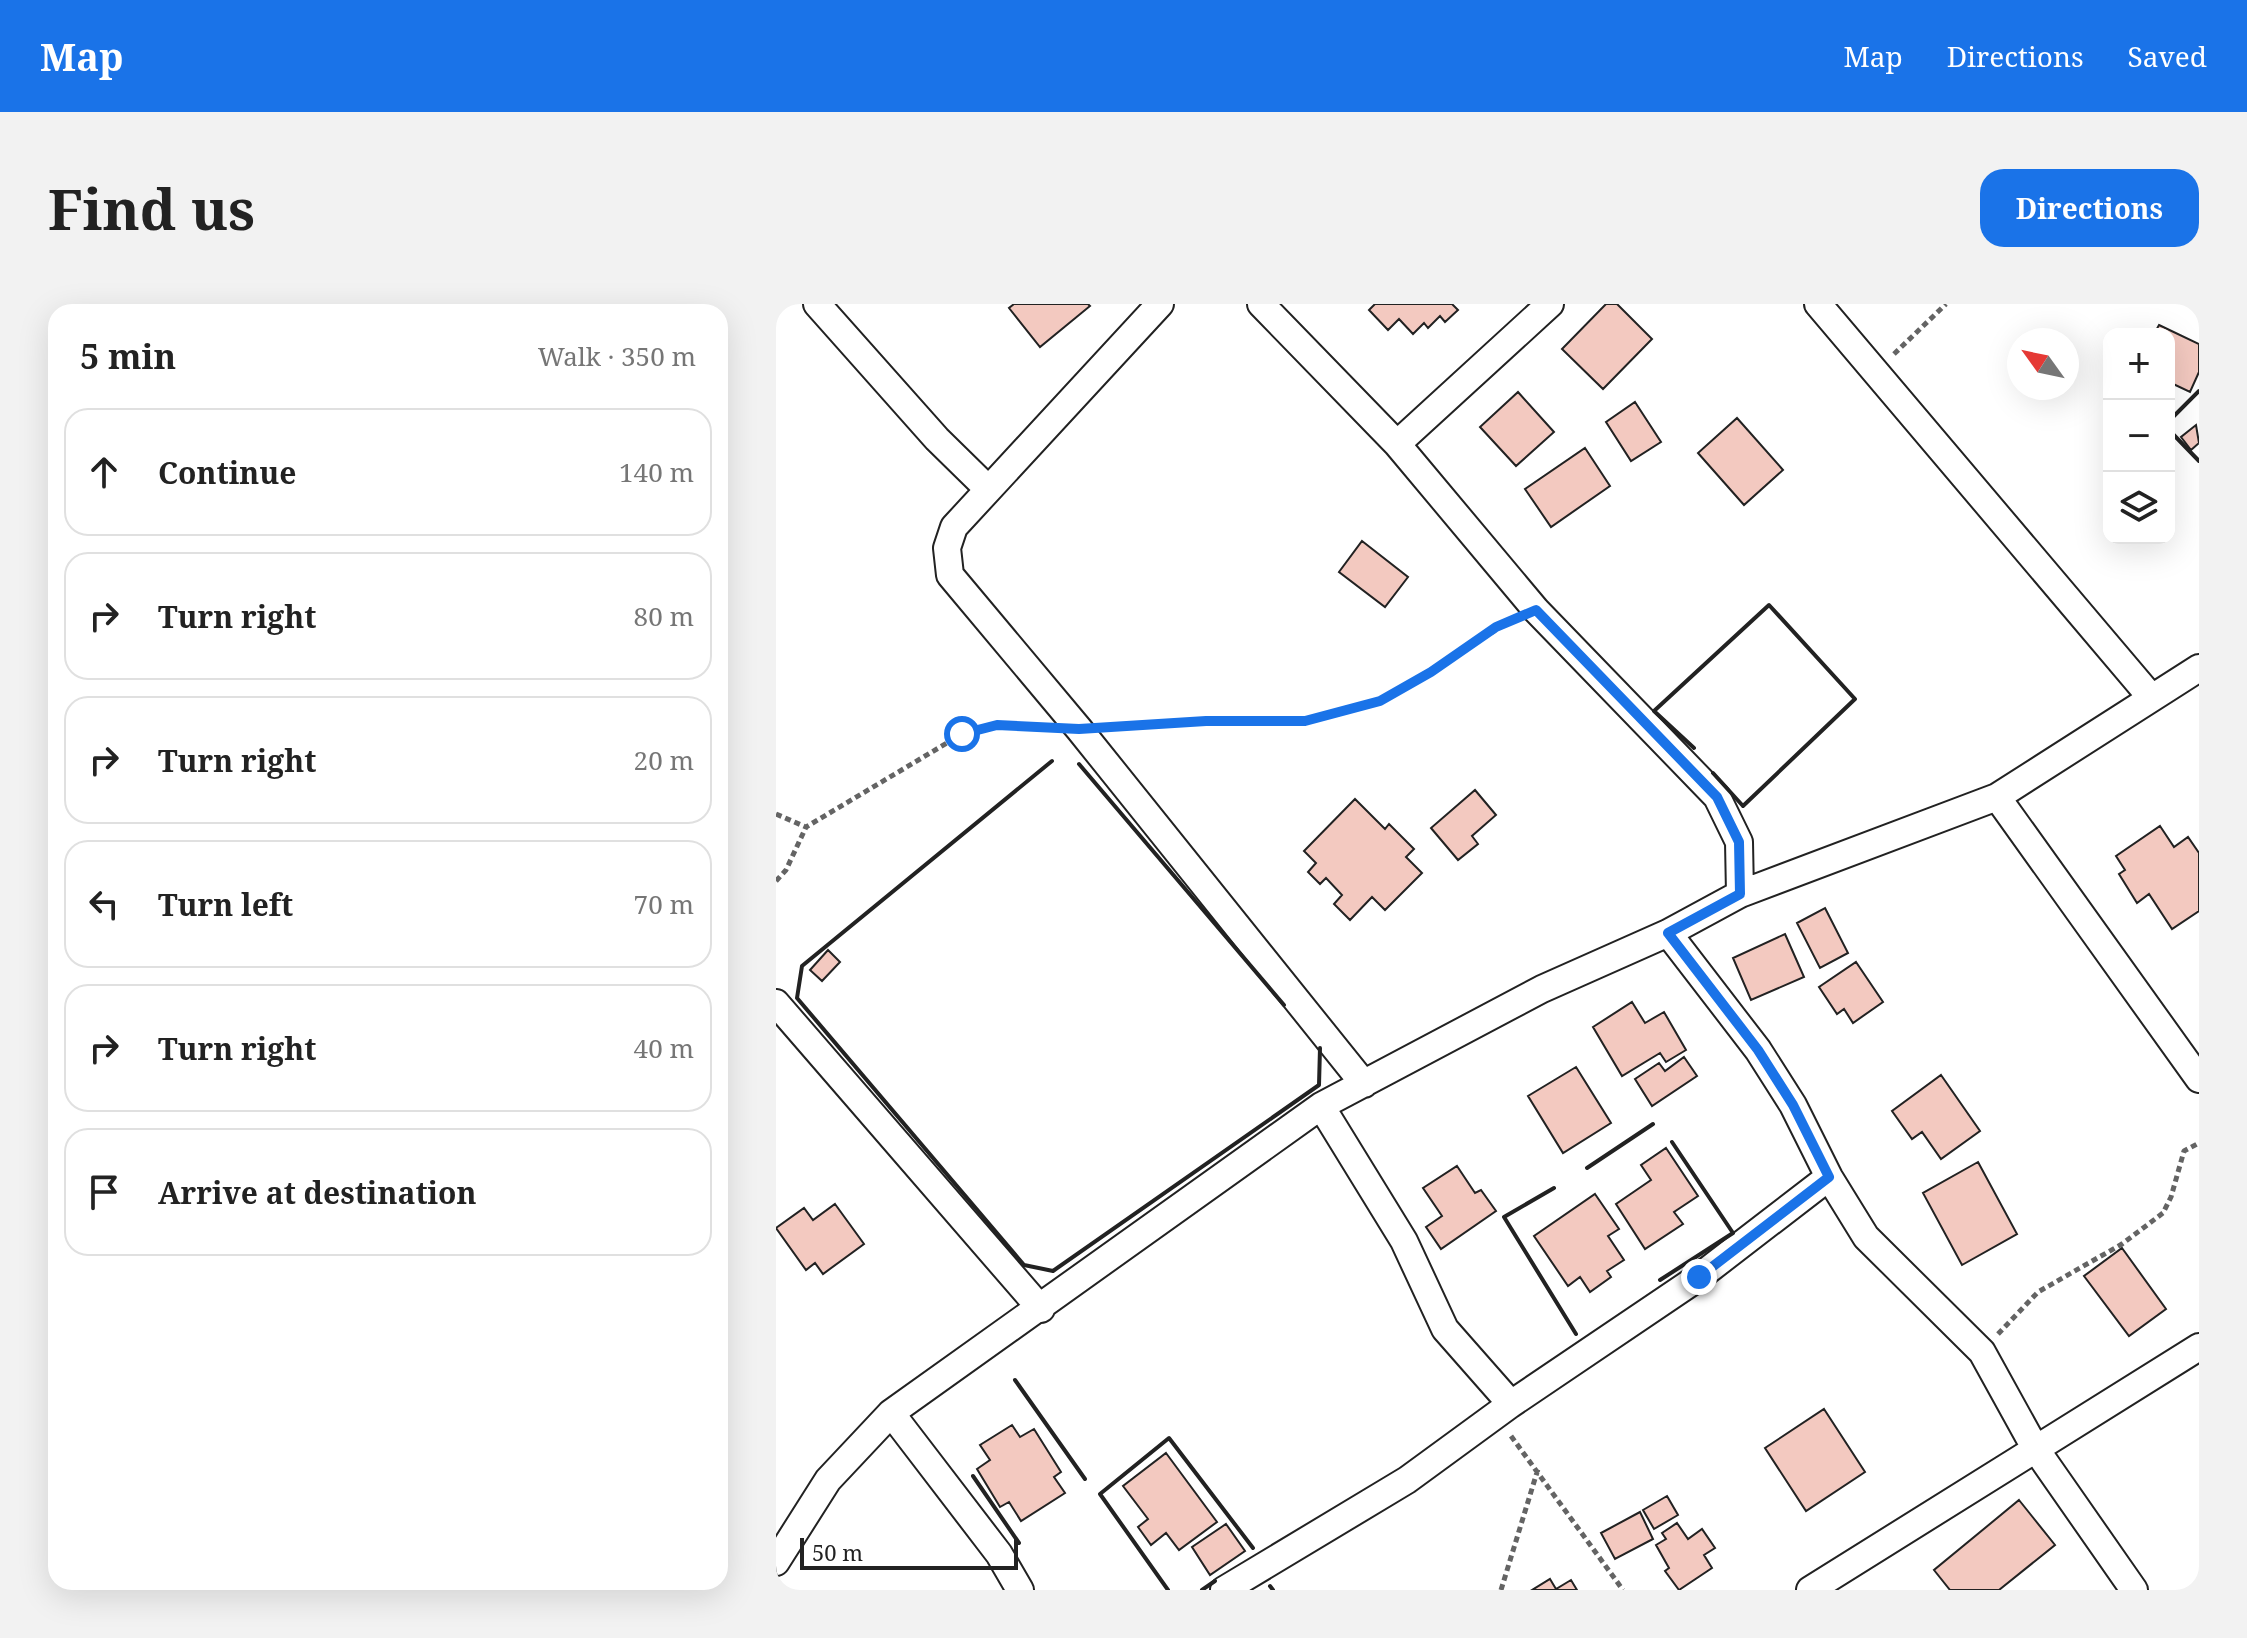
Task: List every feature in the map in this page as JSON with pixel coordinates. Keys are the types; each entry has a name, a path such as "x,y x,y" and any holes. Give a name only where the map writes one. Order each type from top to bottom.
{"street":[{"path":"817,304 937,439 988,489"},
{"path":"1160,304 954,527 947,548 950,575 1079,729 1364,1084"},
{"path":"1261,304 1397,444 1536,610 1717,797 1739,842 1740,894"},
{"path":"1397,444 1550,304"},
{"path":"1818,304 2150,696"},
{"path":"776,1562 828,1480 891,1413 1041,1309 1321,1106 1542,989 1668,933 1740,894 1997,797 2150,696 2199,668"},
{"path":"1997,797 2199,1079"},
{"path":"1668,933 1758,1050 1793,1105 1829,1177 1866,1237 1982,1352 2035,1448 2134,1590"},
{"path":"776,1003 1041,1309"},
{"path":"1321,1106 1404,1241 1445,1329 1511,1404"},
{"path":"1224,1590 1407,1480 1491,1422 1511,1404 1699,1277 1829,1177"},
{"path":"1810,1590 2199,1347"},
{"path":"891,1413 999,1554 1020,1590"}],"path":[{"path":"1876,371 1946,304"},
{"path":"776,881 786,870 806,827 962,734 997,725 1079,729 1206,721 1305,721 1380,701 1431,672 1496,627 1536,610"},
{"path":"776,814 806,827"},
{"path":"1982,1352 2038,1292 2122,1244 2163,1213 2171,1197 2184,1151 2199,1143"},
{"path":"1491,1422 1515,1439 1623,1590"},
{"path":"1501,1590 1538,1469"}],"building":[{"path":"1014,304 1090,306 1040,347 1009,308"},
{"path":"1375,304 1452,304 1458,310 1445,322 1440,316 1428,328 1424,323 1413,334 1399,319 1388,330 1369,310"},
{"path":"1606,304 1617,304 1652,339 1603,389 1562,349"},
{"path":"2175,333 2199,344 2199,372 2190,392 2175,385"},
{"path":"1518,392 1554,432 1516,466 1480,427"},
{"path":"1635,402 1661,442 1631,461 1606,422"},
{"path":"1737,418 1783,470 1744,505 1698,453"},
{"path":"2196,425 2199,443 2191,450 2181,437"},
{"path":"1585,448 1610,486 1551,527 1525,489"},
{"path":"1362,541 1408,577 1385,607 1339,572"},
{"path":"1475,790 1496,815 1472,836 1478,844 1458,860 1431,828"},
{"path":"1355,799 1385,829 1389,824 1414,849 1406,857 1422,873 1385,910 1372,897 1350,920 1334,904 1342,895 1326,878 1320,884 1308,872 1316,863 1304,851"},
{"path":"2160,826 2174,847 2188,837 2199,853 2199,911 2172,929 2149,894 2137,903 2119,874 2125,870 2116,856"},
{"path":"1825,908 1848,953 1820,968 1797,923"},
{"path":"1785,934 1804,977 1751,1000 1733,958"},
{"path":"828,950 840,962 822,981 810,970"},
{"path":"1856,962 1883,1002 1853,1023 1844,1009 1837,1014 1819,987"},
{"path":"1632,1002 1645,1023 1664,1012 1686,1050 1666,1062 1660,1053 1622,1076 1593,1027"},
{"path":"1684,1057 1697,1076 1652,1106 1635,1079 1659,1063 1665,1071"},
{"path":"1576,1067 1611,1123 1563,1153 1528,1096"},
{"path":"1941,1075 1980,1131 1941,1159 1922,1132 1912,1139 1892,1111"},
{"path":"1666,1148 1698,1196 1674,1212 1683,1224 1645,1249 1616,1204 1651,1180 1641,1165"},
{"path":"1978,1162 2017,1234 1962,1265 1923,1193"},
{"path":"1457,1166 1475,1193 1481,1190 1496,1211 1441,1249 1426,1227 1442,1216 1423,1188"},
{"path":"1595,1194 1619,1229 1608,1236 1624,1260 1607,1271 1611,1277 1590,1292 1580,1277 1568,1286 1534,1236"},
{"path":"835,1204 864,1244 823,1274 815,1263 806,1270 776,1228 804,1208 813,1220"},
{"path":"2122,1248 2166,1309 2129,1336 2084,1276"},
{"path":"1824,1409 1865,1472 1806,1511 1765,1448"},
{"path":"1012,1425 1020,1437 1034,1429 1061,1472 1054,1477 1065,1493 1021,1521 1009,1502 1000,1507 977,1469 990,1460 980,1445"},
{"path":"1166,1453 1217,1522 1179,1550 1166,1533 1151,1545 1138,1527 1148,1519 1123,1486"},
{"path":"1667,1496 1678,1515 1654,1529 1643,1510"},
{"path":"2019,1500 2055,1545 1999,1590 1950,1590 1934,1570"},
{"path":"1640,1512 1653,1539 1615,1559 1601,1533"},
{"path":"1677,1523 1688,1539 1702,1529 1715,1548 1704,1555 1712,1568 1679,1590 1665,1571 1669,1568 1656,1545 1666,1539 1662,1533"},
{"path":"1226,1524 1245,1551 1210,1575 1192,1547"},
{"path":"1550,1579 1556,1589 1571,1580 1577,1590 1532,1590"}],"wall":[{"path":"2175,415 2199,391"},
{"path":"2175,436 2199,461"},
{"path":"1694,748 1654,711 1769,605 1855,699 1743,806 1713,773"},
{"path":"1052,761 802,966 797,998 1024,1265 1053,1271 1319,1085 1320,1048"},
{"path":"1079,764 1284,1005"},
{"path":"1587,1168 1653,1124"},
{"path":"1660,1280 1733,1233 1672,1142"},
{"path":"1554,1188 1504,1217 1576,1334"},
{"path":"1015,1380 1085,1479"},
{"path":"1168,1590 1100,1494 1169,1438 1253,1548"},
{"path":"973,1476 1019,1543"},
{"path":"1202,1590 1215,1581"},
{"path":"1270,1586 1273,1590"}],"route":[{"path":"962,734 997,725 1079,729 1206,721 1305,721 1380,701 1431,672 1496,627 1536,610 1717,797 1739,842 1740,894 1668,933 1758,1050 1793,1105 1829,1177 1699,1277"}]}
